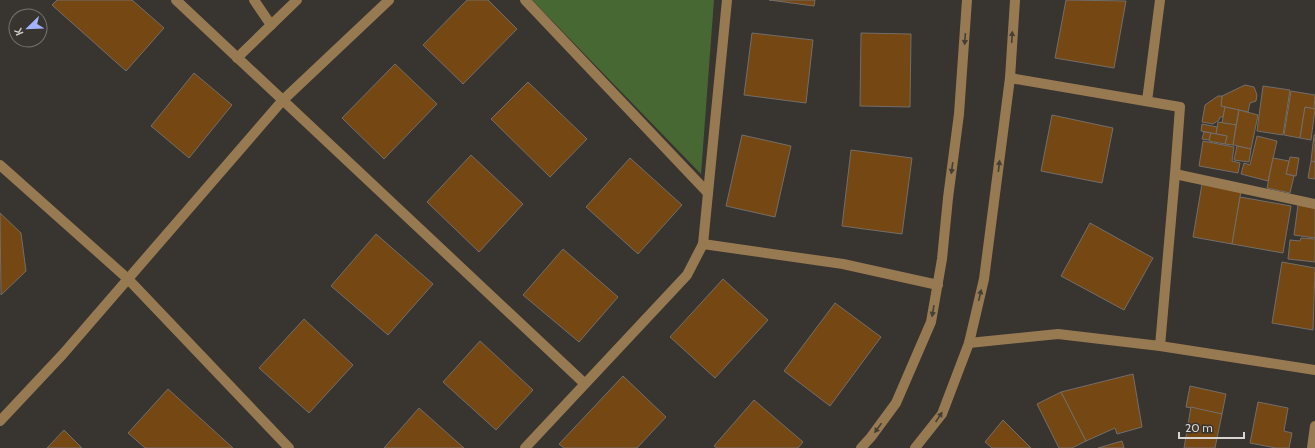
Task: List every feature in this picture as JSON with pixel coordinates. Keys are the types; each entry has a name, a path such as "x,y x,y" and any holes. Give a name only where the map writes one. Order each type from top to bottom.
{"street":[{"path":"176,0 584,383"},
{"path":"254,0 271,25"},
{"path":"237,58 297,0"},
{"path":"0,421 63,354 282,101 389,0"},
{"path":"525,0 708,193"},
{"path":"525,448 584,383 687,275 703,244 727,0"},
{"path":"861,448 896,403 931,322 938,284 959,114 968,0"},
{"path":"915,448 942,414 969,343 984,279 1010,78 1014,0"},
{"path":"1146,101 1160,0"},
{"path":"1010,78 1180,107 1160,346"},
{"path":"0,165 128,279 289,448"},
{"path":"1175,174 1315,204"},
{"path":"703,244 843,264 938,284"},
{"path":"969,343 1058,334 1160,346 1315,370"},
{"path":"1312,448 1315,426"}],"green space":[{"path":"532,0 714,0 701,174"}],"building":[{"path":"57,0 132,0 164,28 126,71 52,5"},
{"path":"467,0 488,0 517,29 463,84 423,45"},
{"path":"769,0 815,0 814,6"},
{"path":"1066,0 1126,1 1114,68 1055,58"},
{"path":"752,33 813,40 806,103 744,95"},
{"path":"861,33 911,34 910,107 860,106"},
{"path":"395,64 437,104 384,159 342,118"},
{"path":"194,73 232,105 189,158 151,126"},
{"path":"528,82 587,139 550,177 491,119"},
{"path":"1245,85 1254,87 1257,95 1256,101 1250,103 1248,112 1221,106 1222,96"},
{"path":"1263,86 1290,90 1283,135 1257,131"},
{"path":"1291,91 1315,95 1314,109 1305,107 1300,138 1284,135"},
{"path":"1218,96 1222,96 1221,106 1225,107 1223,117 1220,117 1219,120 1213,124 1202,122 1205,105"},
{"path":"1225,107 1239,110 1236,125 1222,123"},
{"path":"1305,107 1315,109 1311,140 1300,138"},
{"path":"1239,110 1258,115 1251,149 1233,145"},
{"path":"1052,115 1113,128 1102,183 1041,171"},
{"path":"1218,122 1236,125 1233,145 1225,144 1227,136 1216,134"},
{"path":"1202,124 1217,127 1216,134 1201,131"},
{"path":"1204,132 1211,133 1209,140 1202,139"},
{"path":"1211,133 1227,136 1225,144 1209,141"},
{"path":"742,135 791,146 775,217 726,206"},
{"path":"1315,135 1315,162 1311,161"},
{"path":"1257,136 1277,141 1268,181 1241,174 1244,163 1250,165"},
{"path":"1203,141 1234,147 1232,161 1240,163 1238,173 1199,166"},
{"path":"1237,146 1251,149 1249,162 1234,160"},
{"path":"851,150 912,158 902,234 842,226"},
{"path":"471,155 523,204 479,252 427,202"},
{"path":"1290,157 1299,158 1296,176 1286,174"},
{"path":"630,158 682,205 638,254 586,207"},
{"path":"1273,158 1289,161 1286,174 1294,176 1290,193 1267,188"},
{"path":"1311,161 1315,162 1315,179 1308,178"},
{"path":"1202,184 1241,191 1232,244 1193,237"},
{"path":"1240,197 1291,206 1283,253 1232,244"},
{"path":"1298,205 1315,208 1315,238 1294,235"},
{"path":"0,213 21,233 26,271 1,295"},
{"path":"1090,223 1153,258 1124,310 1061,276"},
{"path":"376,234 433,284 388,335 331,286"},
{"path":"1301,238 1315,239 1315,262 1288,259 1290,240 1300,241"},
{"path":"563,249 618,297 579,342 523,295"},
{"path":"1282,262 1315,268 1313,330 1272,323"},
{"path":"723,279 768,320 715,378 670,337"},
{"path":"835,303 881,337 830,406 784,371"},
{"path":"304,319 353,365 309,413 259,368"},
{"path":"480,341 533,390 496,430 443,382"},
{"path":"1133,374 1142,427 1117,434 1115,428 1086,441 1061,392"},
{"path":"623,376 666,417 637,448 564,448 559,444"},
{"path":"1190,386 1226,394 1222,414 1186,407"},
{"path":"168,389 233,448 145,448 128,433"},
{"path":"1061,392 1086,441 1072,448 1059,448 1037,404"},
{"path":"754,400 803,442 798,448 717,448 714,446"},
{"path":"1258,402 1288,408 1284,431 1292,433 1289,448 1276,448 1250,443"},
{"path":"1191,407 1222,414 1215,448 1184,448"},
{"path":"419,408 464,448 384,448"},
{"path":"1003,420 1031,448 992,448 985,442"},
{"path":"64,430 82,448 47,448"},
{"path":"1122,441 1124,448 1098,448"}]}
